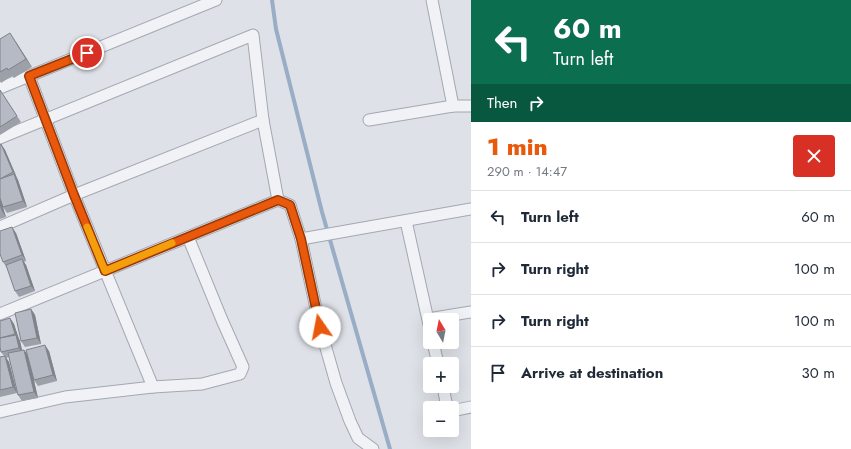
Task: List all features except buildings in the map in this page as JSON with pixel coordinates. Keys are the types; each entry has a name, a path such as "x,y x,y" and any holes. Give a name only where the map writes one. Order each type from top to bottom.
{"street":[{"path":"0,88 216,0"},
{"path":"432,0 453,106"},
{"path":"0,138 253,35 263,120 278,200"},
{"path":"29,76 74,195 153,387"},
{"path":"369,120 453,106 471,106"},
{"path":"0,227 74,195 263,120"},
{"path":"0,314 278,200 290,205 301,239 320,327 336,382 350,421 358,438 373,449"},
{"path":"301,239 471,209"},
{"path":"406,220 427,313"},
{"path":"0,412 65,397 153,387 202,384 240,374 243,367 188,237"},
{"path":"459,315 471,312"},
{"path":"459,410 471,407"}],"waterway":[{"path":"272,0 276,29 322,212 390,449"}],"slow traffic":[{"path":"87,227 105,271 172,243"}],"route":[{"path":"87,53 29,76 74,195 105,271 278,200 290,205 301,239 320,327"}]}
